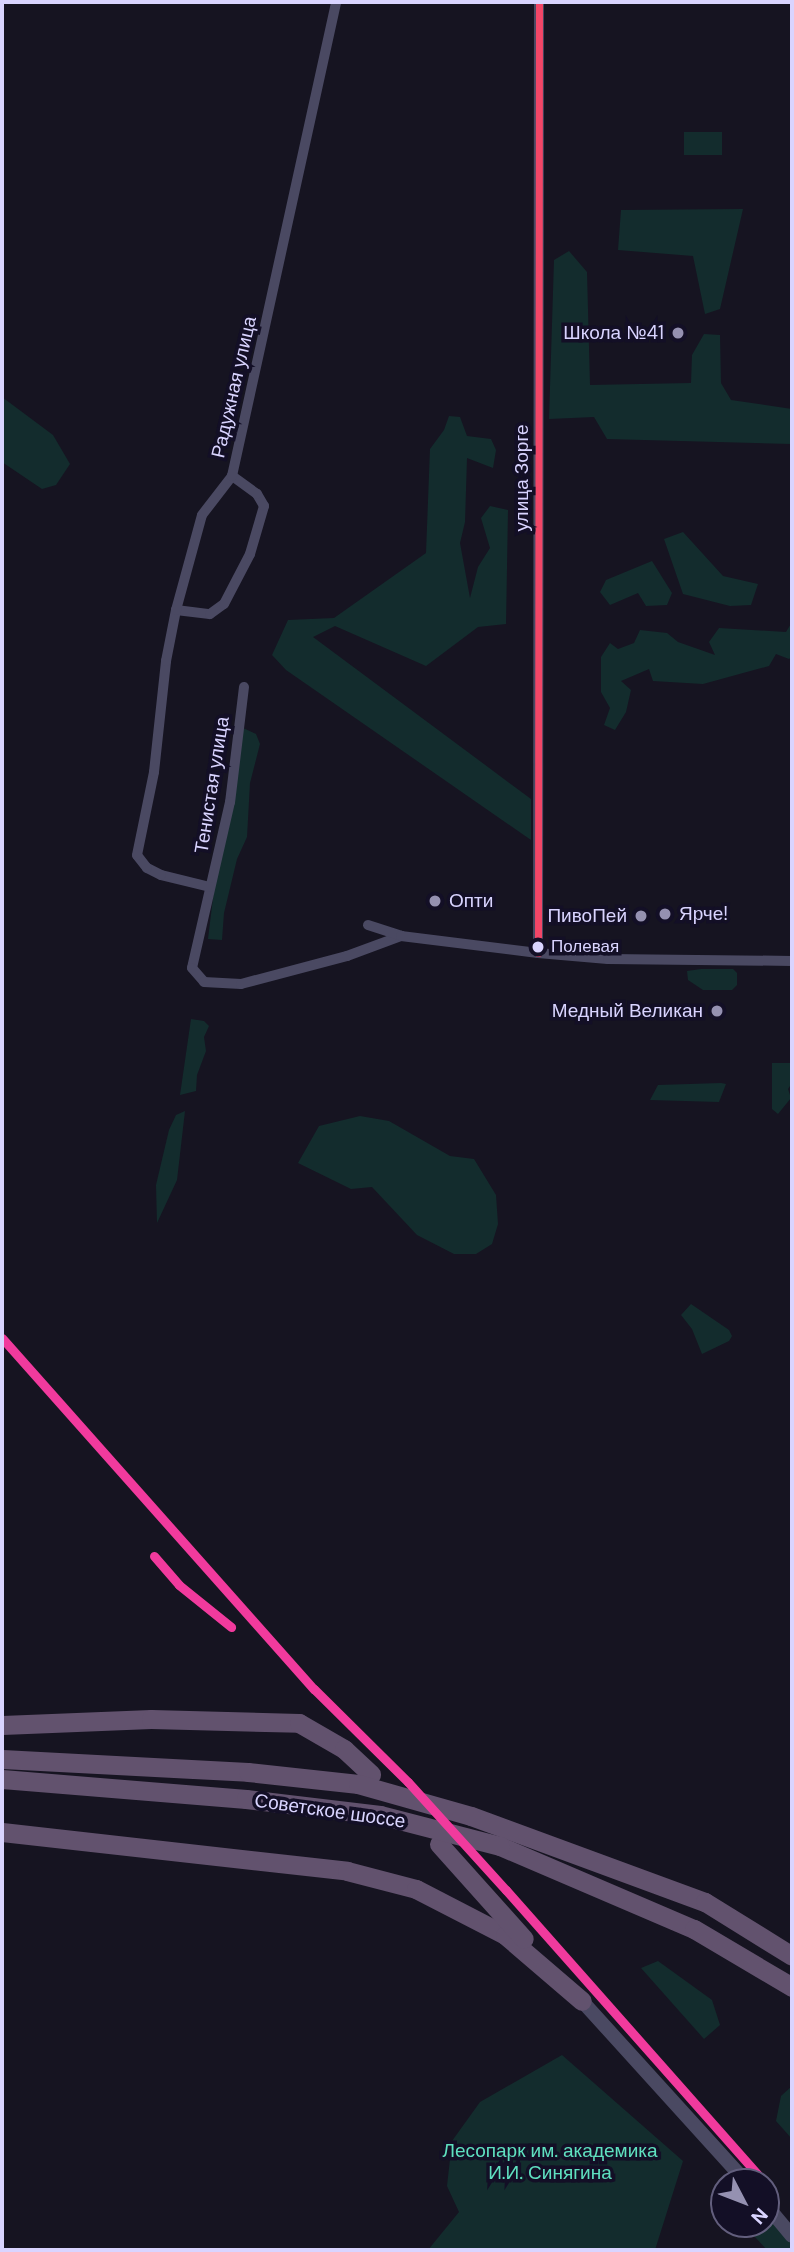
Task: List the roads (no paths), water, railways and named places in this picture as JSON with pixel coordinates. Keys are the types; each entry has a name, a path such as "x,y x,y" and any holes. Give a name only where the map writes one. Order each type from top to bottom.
{"highway":[{"path":"2,1725 151,1719 299,1723 344,1749 364,1779"},
{"name":"Советское шоссе","path":"2,1759 364,1779 705,1902 792,1956"},
{"name":"Советское шоссе","path":"2,1779 247,1799 380,1815 500,1846 694,1929 792,1987"},
{"path":"2,1832 347,1871 416,1889 505,1935 582,2001"},
{"path":"439,1844 582,2001"}],"street":[{"name":"Радужная улица","path":"210,887 161,875 147,868 137,855 153,772 166,661 176,610 202,515 232,476 337,2"},
{"name":"улица Зорге","path":"538,953 539,2"},
{"path":"176,610 210,614 224,604 250,554 264,506 257,495 232,476"},
{"name":"Тенистая улица","path":"244,687 230,802 192,968 204,982 215,985 241,984 346,956 401,936"},
{"path":"368,925 401,936 608,959 792,961"},
{"path":"582,2001 733,2168"},
{"path":"780,2222 792,2236"}],"place":[{"name":"Школа №41","path":"678,333"},
{"name":"Опти","path":"435,901"},
{"name":"Ярче!","path":"665,914"},
{"name":"ПивоПей","path":"641,916"},
{"name":"Полевая","path":"538,947"},
{"name":"Медный Великан","path":"717,1011"}],"park label":[{"name":"Лесопарк им. академика И.И. Синягина","path":"550,2162"}]}
